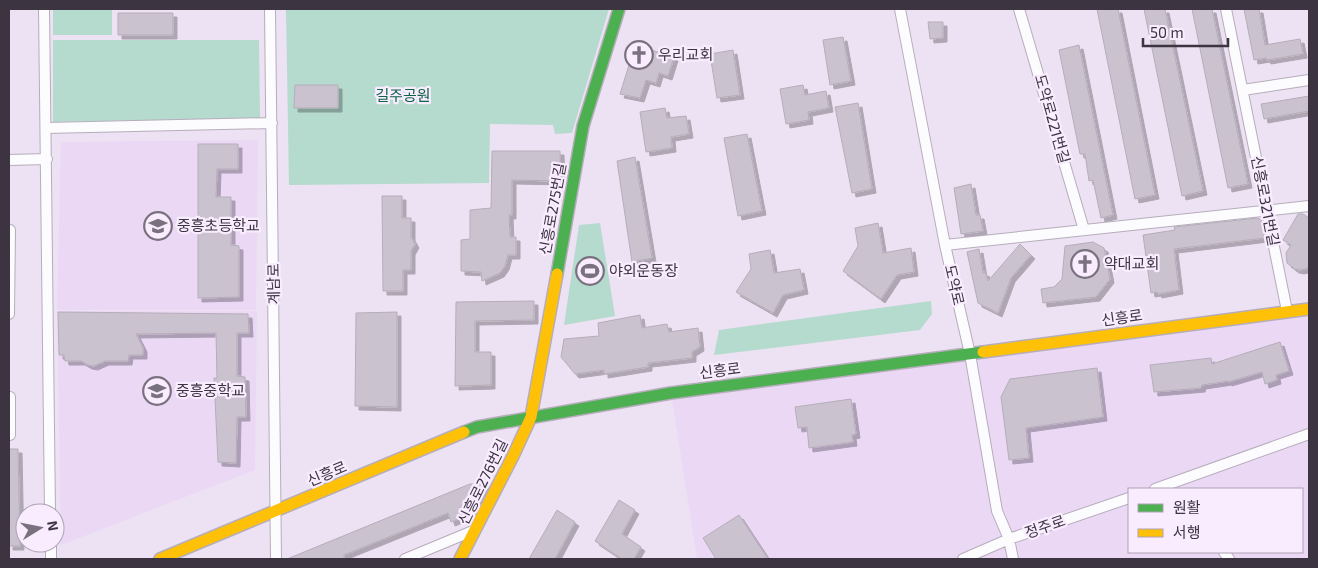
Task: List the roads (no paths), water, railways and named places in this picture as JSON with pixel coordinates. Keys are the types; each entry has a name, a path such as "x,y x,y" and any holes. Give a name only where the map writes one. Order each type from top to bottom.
{"street":[{"path":"44,9 50,503"},
{"name":"계남로","path":"270,9 276,559"},
{"name":"신흥로275번길","path":"530,417 583,126 619,9"},
{"name":"도약로","path":"900,9 945,245 970,354 997,511 1009,539 1013,559"},
{"name":"도약로221번길","path":"1019,9 1084,230"},
{"name":"신흥로321번길","path":"1226,9 1288,311"},
{"path":"1243,90 1309,80"},
{"path":"46,128 272,123"},
{"path":"9,160 46,159"},
{"path":"945,245 1309,206"},
{"path":"9,314 10,230"},
{"name":"신흥로","path":"160,559 477,427 671,393 1309,309"},
{"path":"9,435 10,397"},
{"name":"신흥로276번길","path":"460,559 513,456 530,417"},
{"path":"1162,488 1182,485 1309,434"},
{"name":"정주로","path":"963,559 1009,539 1128,498"},
{"path":"405,559 475,530"}],"place":[{"name":"우리교회","path":"639,55"},
{"name":"중흥초등학교","path":"158,226"},
{"name":"약대교회","path":"1085,264"},
{"name":"야외운동장","path":"590,271"},
{"name":"중흥중학교","path":"157,391"}],"park label":[{"name":"길주공원","path":"403,96"}]}
